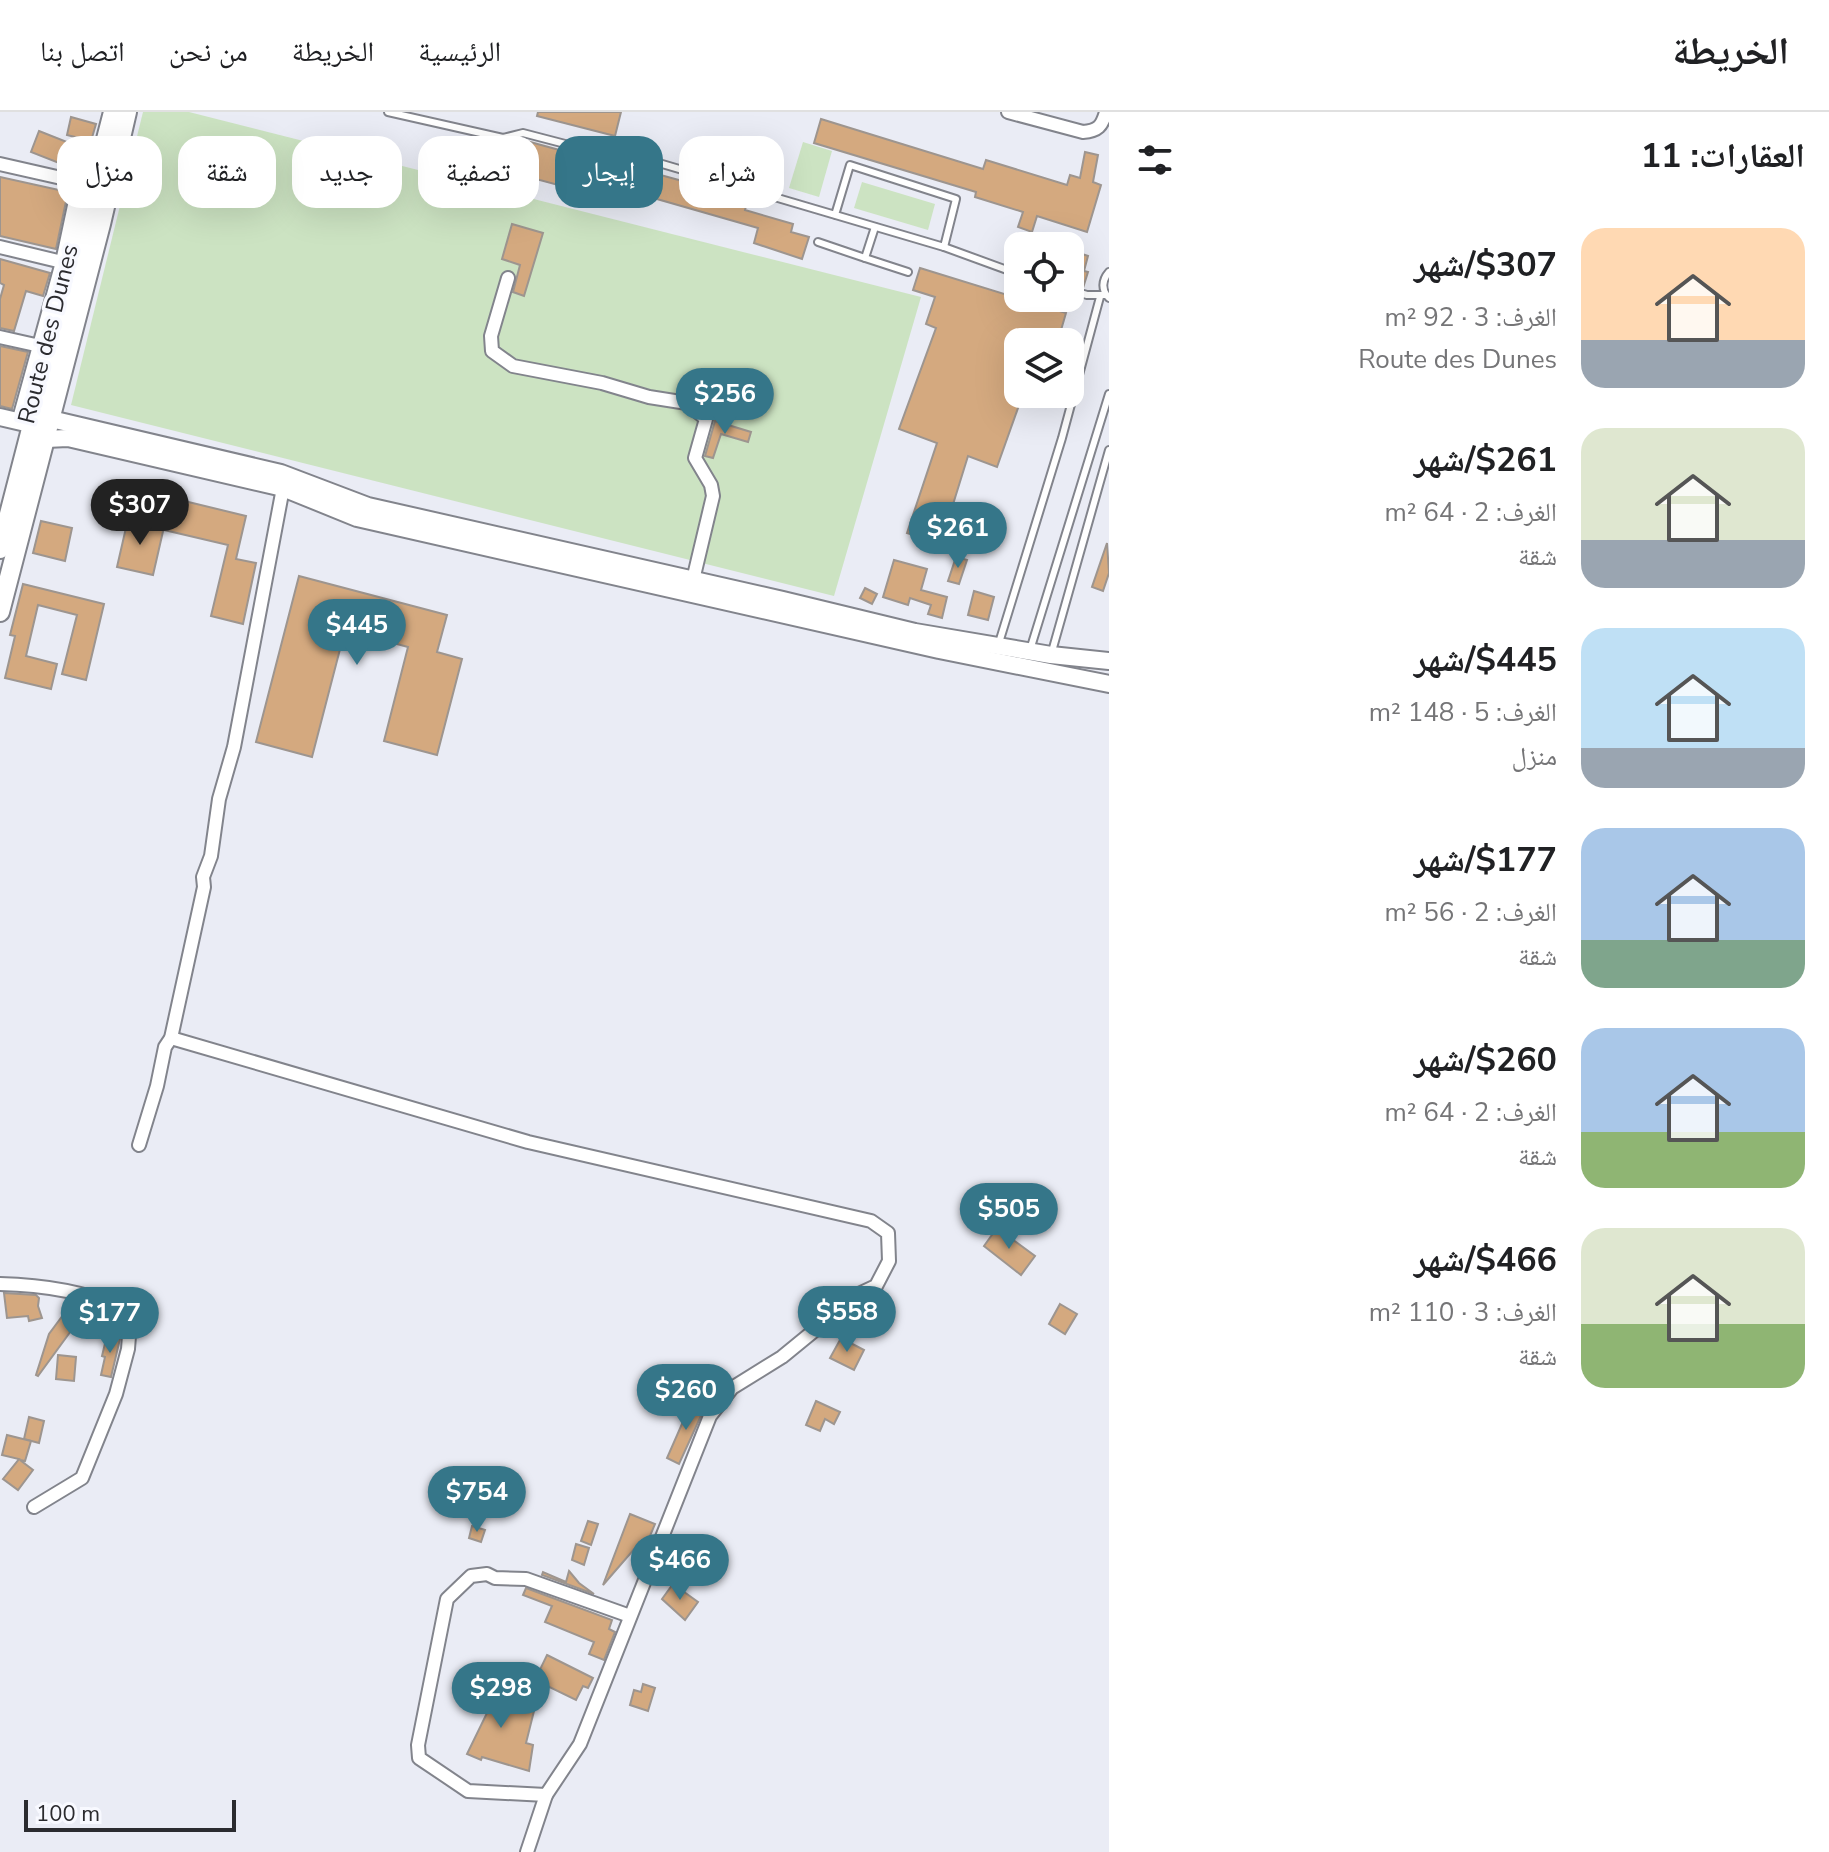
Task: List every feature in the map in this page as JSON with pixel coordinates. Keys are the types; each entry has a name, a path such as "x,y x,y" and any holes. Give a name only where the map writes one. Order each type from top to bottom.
{"main road":[{"name":"Route des Dunes","path":"104,136 113,112"},
{"name":"Route des Dunes","path":"0,612 127,112"},
{"name":"Route des Dunes","path":"0,549 24,423 80,208"}],"street":[{"path":"1008,112 1093,132 1099,128 1106,112"},
{"path":"0,164 57,178"},
{"path":"0,417 24,423 40,346 79,208"},
{"path":"0,247 62,262"},
{"path":"508,278 491,336 492,351 502,359 513,366 687,403 706,419 695,458 711,485 713,496 693,580"},
{"path":"0,337 40,346"},
{"path":"51,419 281,473 368,506 915,632 1051,655 1109,661"},
{"path":"46,439 68,438 283,488 357,518 1025,669 1109,684"},
{"path":"139,1145 165,1047 171,1038 204,887 203,877 211,856 219,799 234,747 283,488"},
{"path":"171,1038 528,1142 871,1221 888,1233 889,1261 876,1286 859,1294 782,1357 732,1388 710,1416 580,1744 546,1795 527,1852"},
{"path":"0,1284 39,1285 94,1296 123,1308 130,1323 128,1349 116,1394 82,1478 34,1507"},
{"path":"546,1795 468,1791 419,1758 418,1745 447,1599 471,1576 487,1574 495,1578 526,1579 630,1616"}],"lane":[{"path":"388,112 503,138 523,133 596,152 635,156 944,247 1004,269"},
{"path":"835,215 850,165 956,199 944,247"},
{"path":"865,258 875,227"},
{"path":"818,242 908,272"},
{"path":"998,646 1105,297 1104,280 1109,272"},
{"path":"1084,293 1105,297"},
{"path":"1025,669 1109,394"},
{"path":"1051,655 1109,450"}],"green space":[{"path":"143,112 189,112 292,138 292,208 402,208 402,166 418,170 418,208 539,208 539,200 555,204 555,208 569,208 921,297 834,596 71,405 119,208 162,208 162,136 137,136"},
{"path":"803,142 832,151 819,197 789,188"},
{"path":"862,182 935,204 928,230 854,208"}],"building":[{"path":"538,112 621,112 615,136 537,116"},
{"path":"71,117 96,124 92,136 67,135"},
{"path":"821,119 983,169 986,160 1067,185 1070,175 1080,178 1085,152 1098,155 1093,182 1101,185 1087,232 1037,216 1032,232 1018,227 1023,212 975,197 976,192 814,143"},
{"path":"39,131 57,138 57,162 31,152"},
{"path":"539,144 555,149 555,184 539,180"},
{"path":"663,176 679,180 679,205 663,201"},
{"path":"0,177 57,190 57,208 65,208 56,249 0,236"},
{"path":"688,208 746,208 793,224 791,232 809,237 802,259 754,243 758,228"},
{"path":"512,224 543,233 524,296 513,292 520,265 502,259"},
{"path":"0,259 50,273 43,296 26,291 14,331 0,328 0,299 4,285 0,283"},
{"path":"920,268 1004,294 1004,312 1066,313 1062,328 1004,328 1004,408 1018,408 997,467 968,456 941,543 907,533 937,443 899,429 936,328 926,324 935,297 913,290"},
{"path":"0,346 28,352 12,409 0,406"},
{"path":"715,421 751,432 748,442 721,434 713,458 705,456"},
{"path":"172,498 246,516 236,559 256,563 243,624 211,616 228,545 164,530"},
{"path":"128,519 164,527 153,575 117,567"},
{"path":"41,521 72,528 65,561 33,553"},
{"path":"1107,543 1109,573 1103,591 1092,587"},
{"path":"956,557 967,560 959,584 948,581"},
{"path":"894,560 927,569 921,590 947,597 942,618 928,614 931,605 910,598 908,605 883,597"},
{"path":"299,576 447,615 437,652 462,659 437,755 384,741 408,647 345,630 312,757 256,742"},
{"path":"23,584 104,604 86,680 62,674 77,615 38,605 26,656 57,664 51,689 5,678 15,636 10,635"},
{"path":"865,588 877,594 872,604 860,598"},
{"path":"974,591 994,597 988,620 968,615"},
{"path":"997,1228 1035,1256 1021,1275 984,1246"},
{"path":"4,1293 36,1295 42,1318 29,1321 28,1316 7,1318"},
{"path":"1060,1304 1077,1314 1065,1334 1049,1324"},
{"path":"63,1315 76,1324 38,1376 49,1334"},
{"path":"107,1335 120,1339 111,1377 101,1375"},
{"path":"841,1338 864,1350 854,1370 830,1358"},
{"path":"58,1355 76,1357 74,1381 56,1379"},
{"path":"692,1401 705,1407 679,1464 667,1458"},
{"path":"816,1401 840,1412 834,1424 825,1419 820,1431 806,1425"},
{"path":"29,1417 44,1421 39,1443 24,1439"},
{"path":"7,1435 31,1441 25,1461 20,1460 33,1470 18,1490 3,1479 19,1459 2,1455"},
{"path":"630,1514 655,1524 647,1543 642,1540 603,1585"},
{"path":"588,1521 598,1524 591,1545 581,1541"},
{"path":"472,1526 485,1530 481,1542 469,1538"},
{"path":"576,1544 589,1548 584,1565 572,1560"},
{"path":"569,1571 594,1594 542,1575 543,1572 566,1582"},
{"path":"673,1584 698,1602 685,1620 662,1599"},
{"path":"526,1588 612,1620 609,1629 615,1632 604,1660 589,1654 594,1642 545,1622 552,1606 523,1595"},
{"path":"547,1655 593,1678 588,1688 583,1686 576,1700 535,1680"},
{"path":"643,1684 655,1688 648,1711 630,1705 634,1690 641,1692"},
{"path":"499,1687 510,1691 505,1704 534,1711 526,1743 533,1745 529,1771 467,1754 488,1711 460,1700 463,1689 495,1698"}]}
